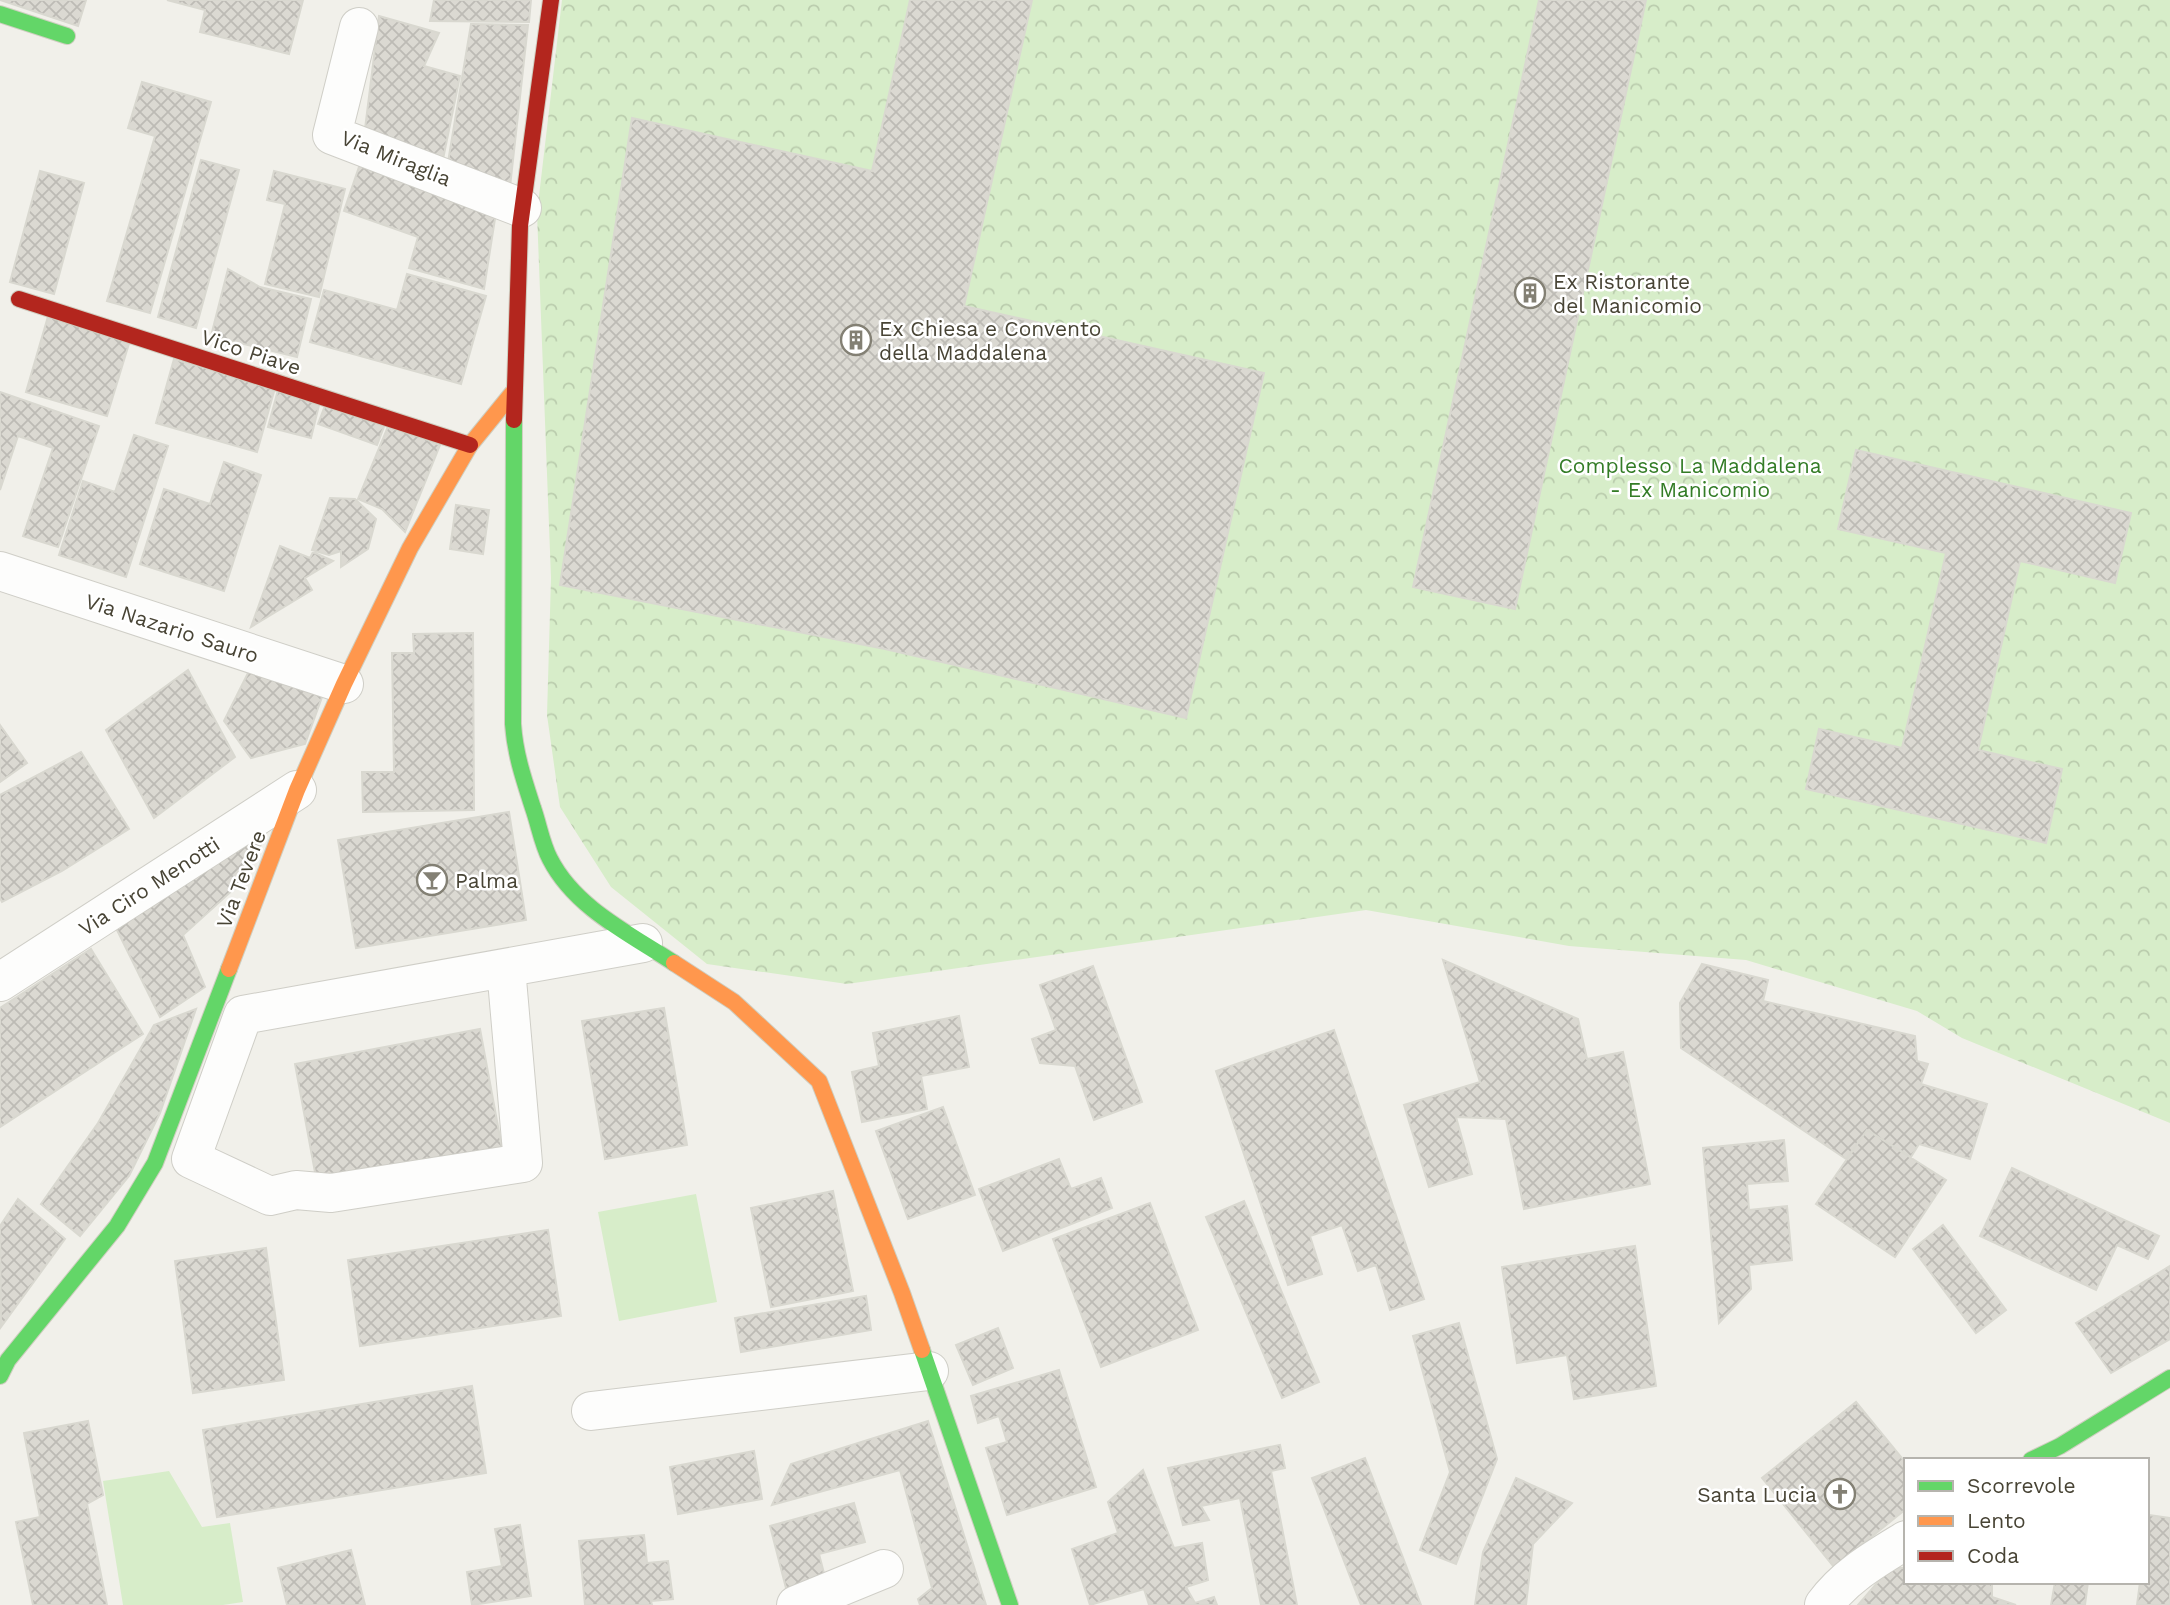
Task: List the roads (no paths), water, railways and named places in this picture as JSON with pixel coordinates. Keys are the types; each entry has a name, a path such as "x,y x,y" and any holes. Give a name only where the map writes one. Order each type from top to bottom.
{"street":[{"path":"551,0 522,208 514,391 515,750 548,857 579,898 615,925 734,1002 819,1081 902,1293 1010,1605"},
{"path":"0,14 67,36"},
{"name":"Via Miraglia","path":"359,27 332,135 522,208"},
{"name":"Vico Piave","path":"19,299 470,446"},
{"name":"Via Tevere","path":"0,1376 8,1360 117,1226 155,1163 298,790 344,684 410,548 470,446 514,391"},
{"name":"Via Nazario Sauro","path":"0,571 344,684"},
{"name":"Via Ciro Menotti","path":"0,982 298,790"},
{"path":"506,968 523,1163 331,1193 296,1190 270,1196 191,1159 243,1015 643,943"},
{"path":"592,1411 929,1371"},
{"path":"2035,1458 2060,1446 2170,1378"},
{"path":"1824,1605 1837,1587 1904,1541"},
{"path":"796,1605 884,1569"}],"place":[{"name":"Ex Ristorante del Manicomio","path":"1530,293"},
{"name":"Ex Chiesa e Convento della Maddalena","path":"856,340"},
{"name":"Palma","path":"432,880"},
{"name":"Santa Lucia","path":"1840,1494"}],"park label":[{"name":"Complesso La Maddalena - Ex Manicomio","path":"1690,477"}]}
